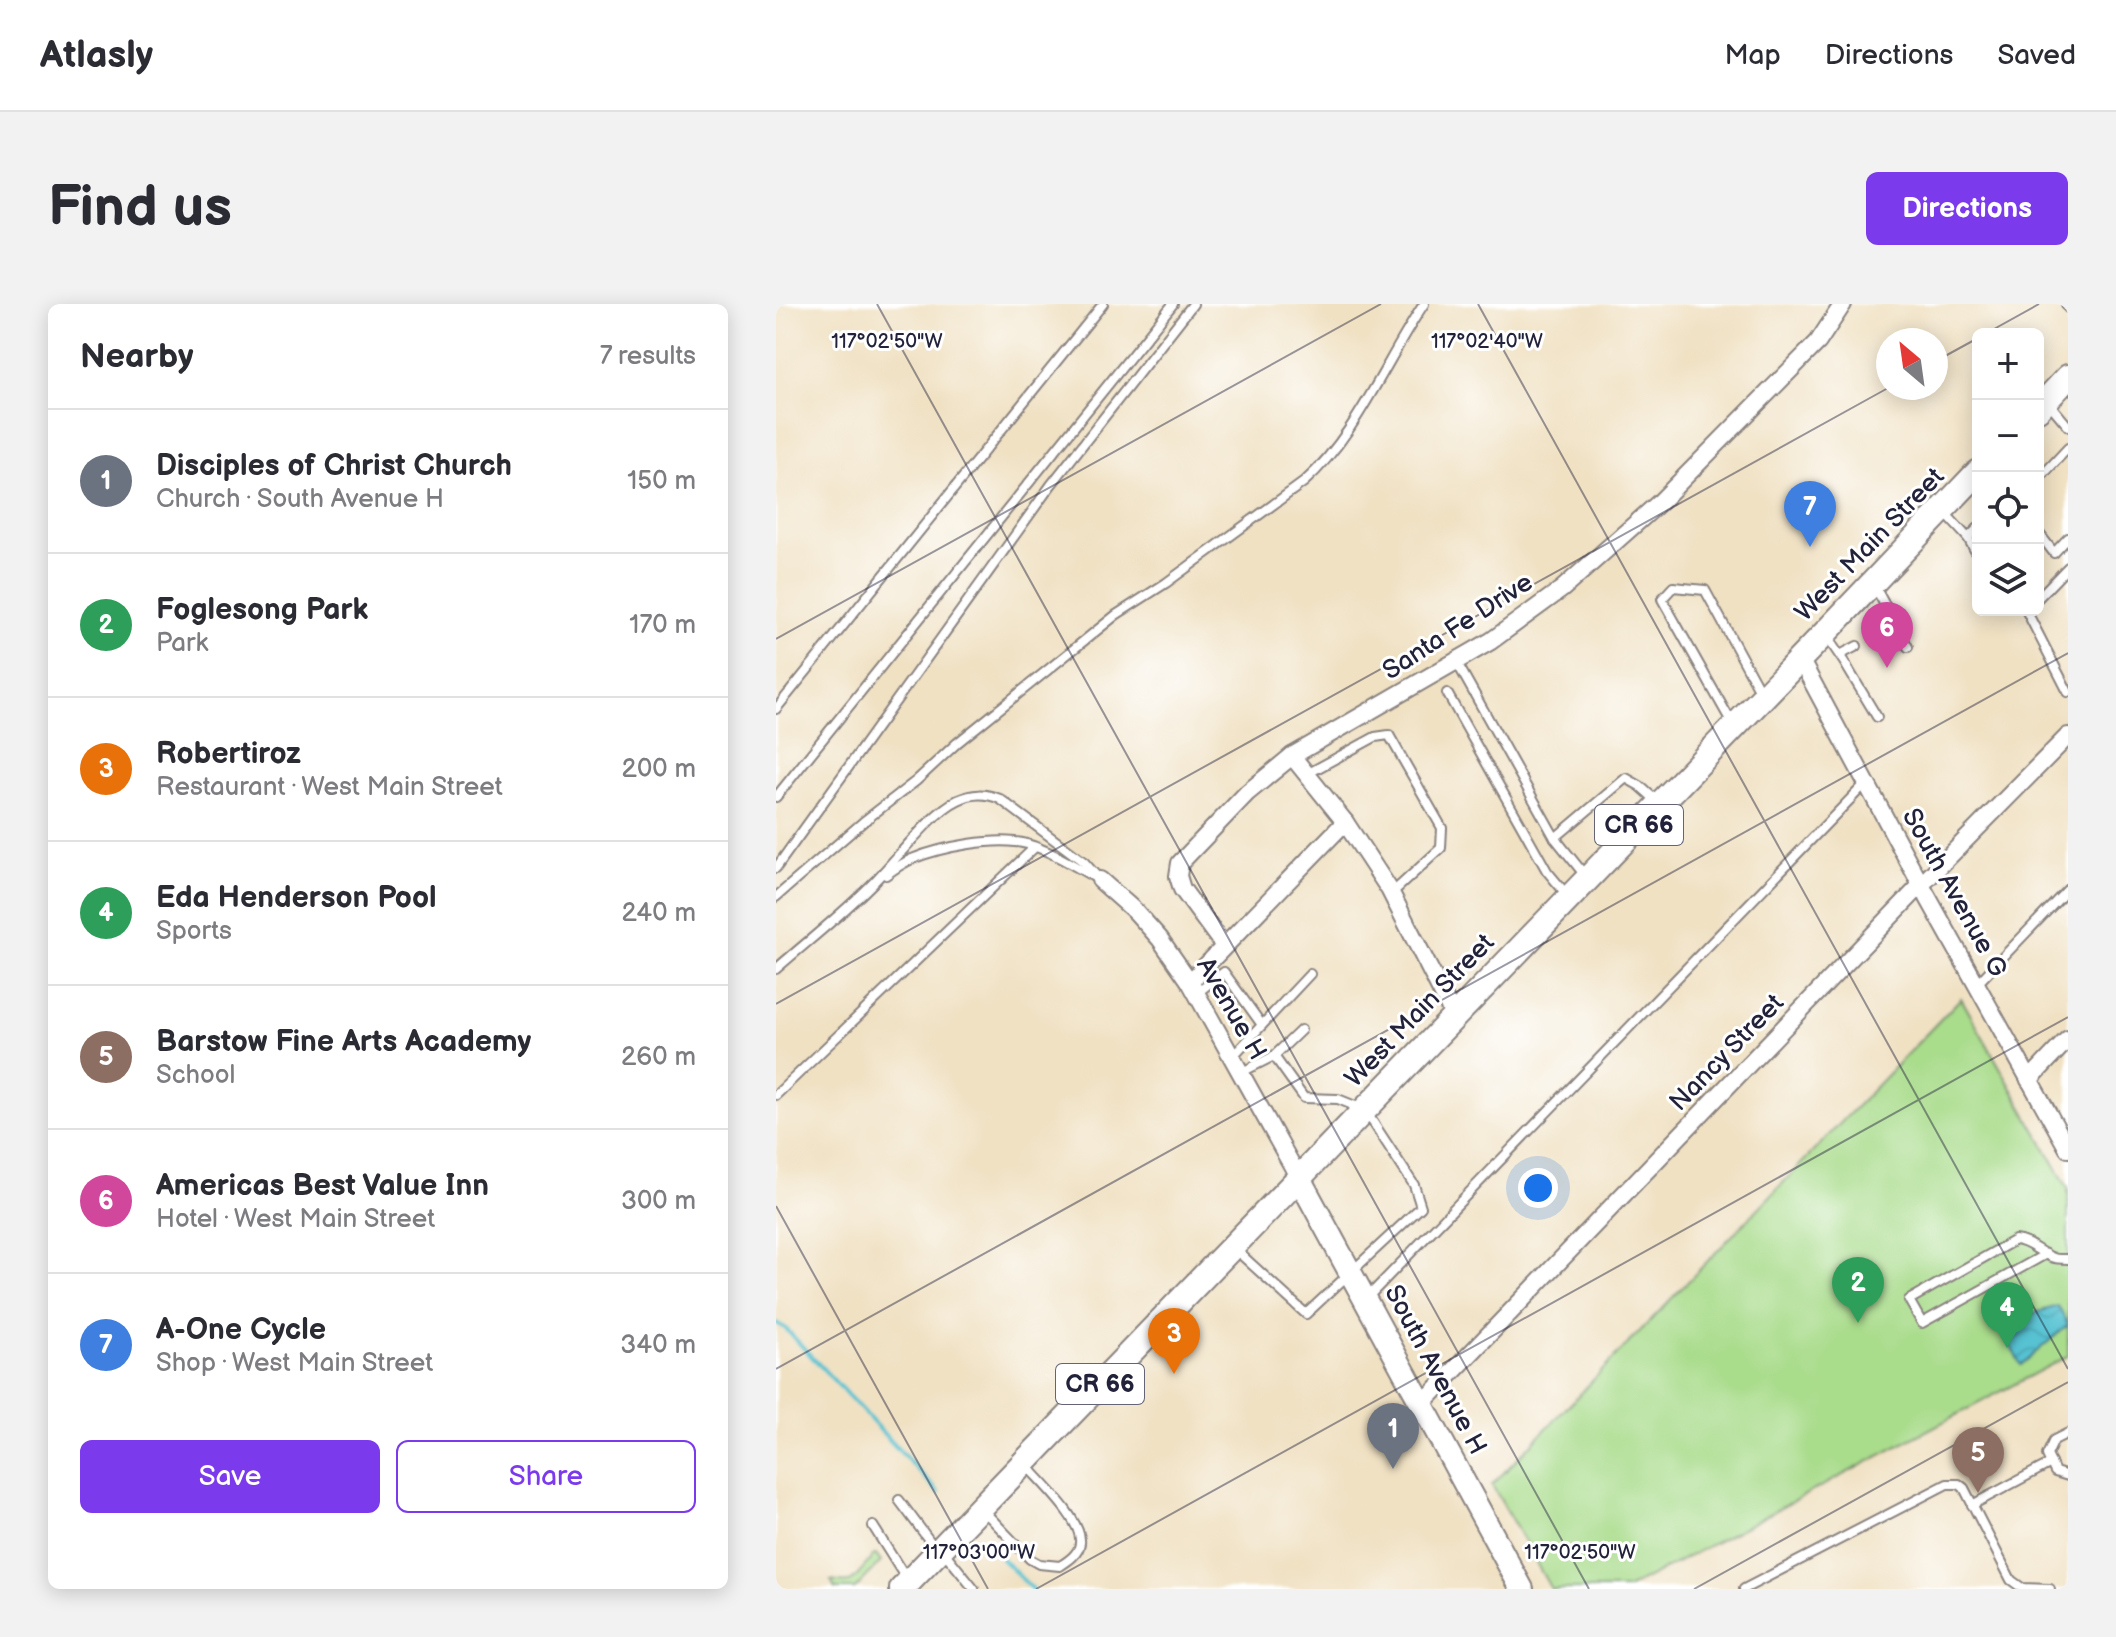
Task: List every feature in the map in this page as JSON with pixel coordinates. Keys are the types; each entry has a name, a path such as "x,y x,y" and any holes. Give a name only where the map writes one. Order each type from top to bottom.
{"main road":[{"path":"2044,397 2068,377"},
{"name":"West Main Street","path":"905,1586 1972,478"}],"street":[{"name":"Santa Fe Drive","path":"1224,946 1182,889 1178,876 1180,863 1247,793 1292,756 1491,641 1562,589 1660,502 1818,342 1843,304"},
{"name":"South Avenue G","path":"1800,659 2068,1149"},
{"name":"Nancy Street","path":"1422,1404 2068,736"},
{"path":"1292,756 1345,822 1391,893 1454,1017"},
{"path":"1194,987 1224,946 1345,822"},
{"name":"Avenue H","path":"1100,880 1136,912 1160,939 1194,987 1299,1178"},
{"path":"2029,1080 2068,1039"},
{"name":"South Avenue H","path":"1299,1178 1522,1589"}],"lane":[{"path":"776,709 1103,304"},
{"path":"776,797 1173,304"},
{"path":"776,868 1051,485 1193,304"},
{"path":"776,897 957,743 1116,615 1200,559 1322,466 1340,442 1424,304"},
{"path":"2042,400 2068,426"},
{"path":"2044,474 2068,448"},
{"path":"1942,509 1972,545"},
{"path":"1968,538 1972,534"},
{"path":"2044,540 2054,553 2068,538"},
{"path":"2044,592 2068,567"},
{"path":"1872,582 1908,647"},
{"path":"1734,727 1662,599 1673,587 1705,590 1763,697"},
{"path":"1877,635 1886,628 1887,609"},
{"path":"2029,616 2068,692"},
{"path":"1825,633 1877,717"},
{"path":"1840,655 1857,646"},
{"path":"1456,661 1555,838 1588,878"},
{"path":"1447,693 1547,871 1569,898"},
{"path":"1307,774 1375,737 1389,735 1442,828 1441,848 1391,893"},
{"path":"1555,838 1626,778 1660,803"},
{"path":"1366,1300 1866,783"},
{"path":"776,969 872,884 940,812 972,795 987,794 1000,799 1084,862 1100,880"},
{"path":"872,884 909,860 934,851 991,843 1024,843 1056,855 1100,880"},
{"path":"776,1095 1035,847"},
{"path":"1976,984 2068,889"},
{"path":"1194,987 1224,972 1262,1025"},
{"path":"1232,1057 1310,974"},
{"path":"1240,1073 1274,1056 1301,1030"},
{"path":"1233,1246 1306,1314 1421,1207 1414,1185 1365,1110 1338,1099 1304,1098 1274,1056"},
{"path":"2046,1254 1922,1323 1909,1300 2015,1240 2022,1240 2055,1259 2068,1259"},
{"path":"2068,1433 2054,1440 2047,1455 2055,1472 2068,1476"},
{"path":"981,1508 1014,1545 1039,1564 1060,1566 1073,1557 1079,1548 1079,1532 1055,1497 1024,1463"},
{"path":"1972,1505 2051,1463"},
{"path":"1744,1589 1947,1484 1959,1484 1964,1488 2011,1580 2022,1588 2050,1589"},
{"path":"899,1500 974,1589"},
{"path":"873,1526 905,1586"}],"green space":[{"path":"1961,998 2068,1188 2068,1356 1627,1589 1551,1589 1492,1485"},
{"path":"876,1555 881,1562 855,1589 835,1589 831,1581 852,1581"}],"water":[{"path":"2058,1306 2068,1325 2021,1365 1998,1324"}],"waterway":[{"path":"776,1323 785,1328 939,1493"},
{"path":"989,1546 1032,1589"}],"place":[{"name":"A-One Cycle","path":"1810,547"},
{"name":"Americas Best Value Inn","path":"1887,668"},
{"name":"Foglesong Park","path":"1858,1323"},
{"name":"Eda Henderson Pool","path":"2007,1348"},
{"name":"Robertiroz","path":"1174,1374"},
{"name":"Disciples of Christ Church","path":"1393,1469"},
{"name":"Barstow Fine Arts Academy","path":"1978,1493"}]}
